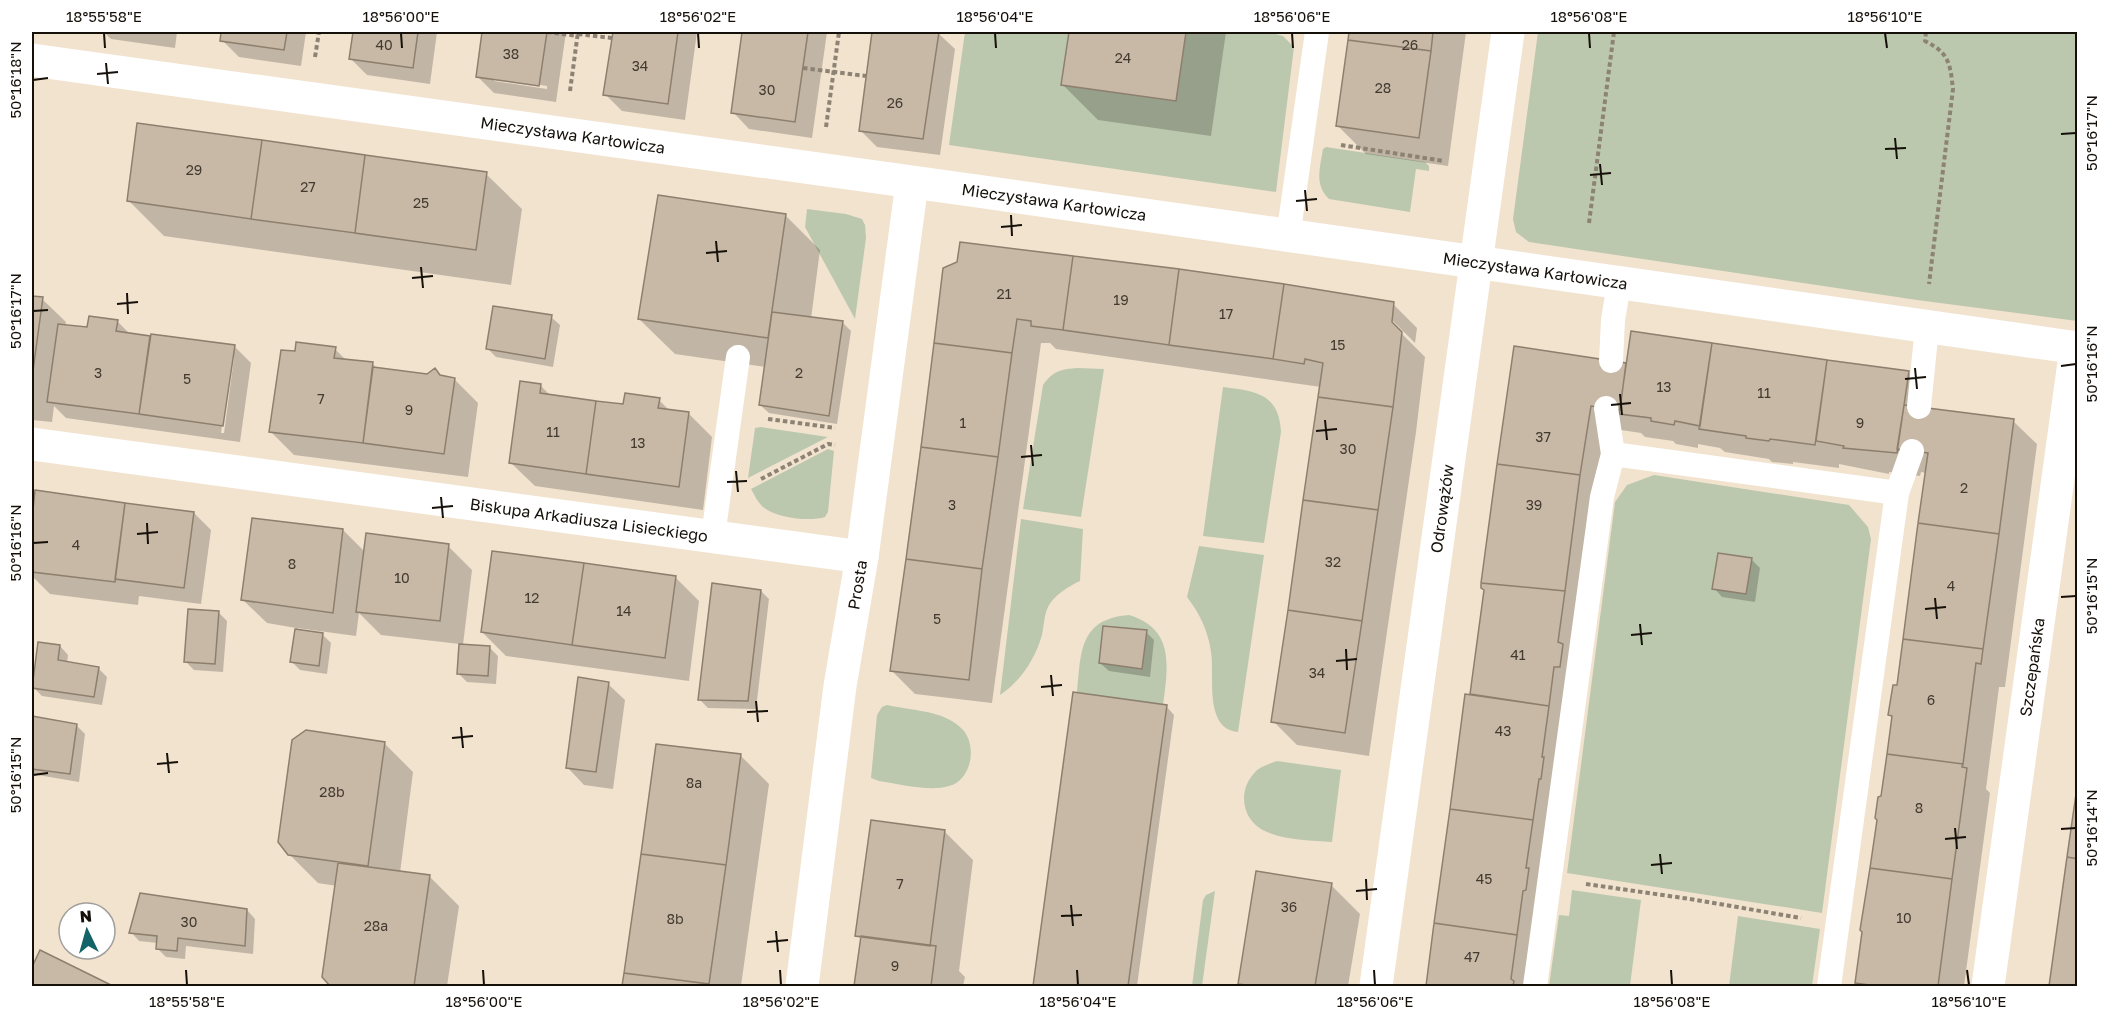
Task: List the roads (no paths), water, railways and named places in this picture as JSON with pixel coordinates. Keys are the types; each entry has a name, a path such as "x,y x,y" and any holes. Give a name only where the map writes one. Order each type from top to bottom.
{"street":[{"name":"Odrowążów","path":"1376,987 1508,32"},
{"name":"Mieczysława Karłowicza","path":"32,60 2077,348"},
{"name":"Prosta","path":"802,987 840,686 862,557 912,183"},
{"name":"Szczepańska","path":"1988,987 2077,348"},
{"name":"Biskupa Arkadiusza Lisieckiego","path":"32,444 862,557"}],"lane":[{"path":"1288,237 1317,32"},
{"path":"1611,361 1613,320 1619,284"},
{"path":"1919,407 1927,327"},
{"path":"714,536 738,357"},
{"path":"1535,987 1602,497 1613,454 1606,408"},
{"path":"1829,987 1897,493 1912,451"},
{"path":"1613,454 1897,493"}]}
